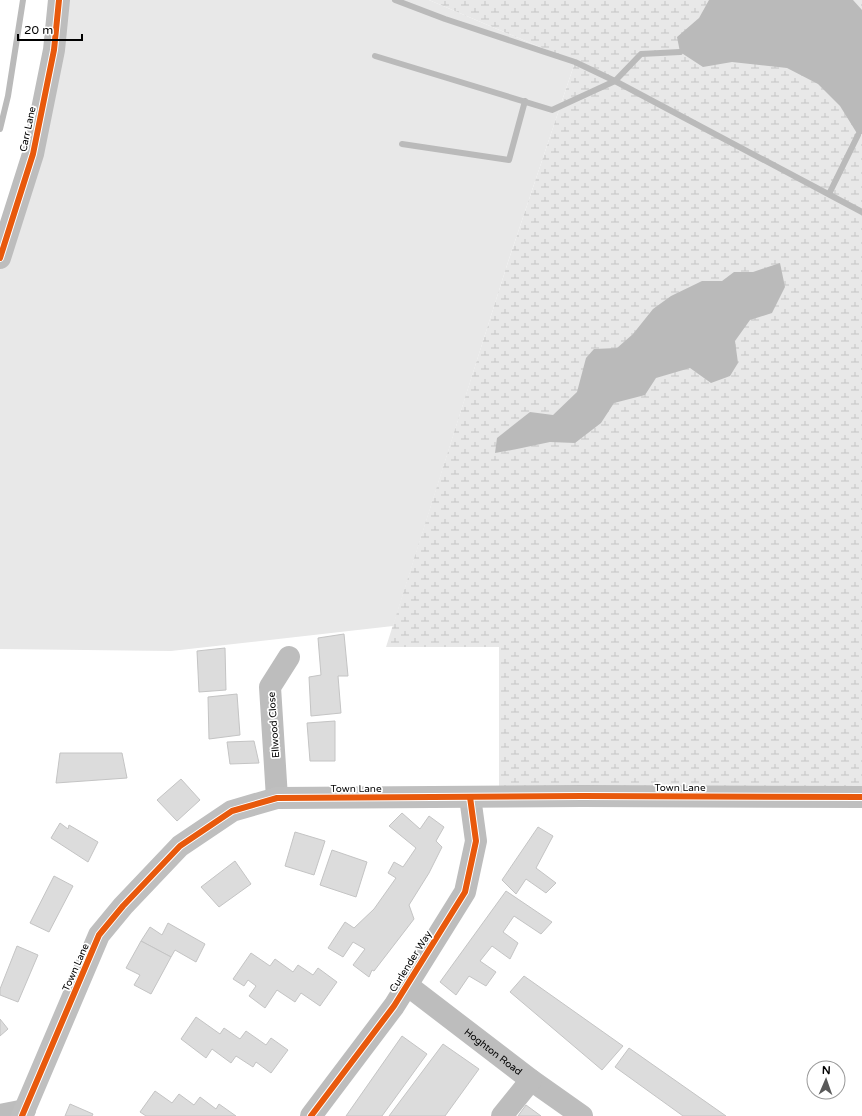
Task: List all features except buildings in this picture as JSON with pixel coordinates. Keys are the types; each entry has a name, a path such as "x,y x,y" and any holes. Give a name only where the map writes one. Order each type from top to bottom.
{"street":[{"name":"Carr Lane","path":"0,258 33,154 54,50 59,0"},
{"name":"Ellwood Close","path":"278,798 270,687 289,657"},
{"name":"Town Lane","path":"23,1113 99,935 123,906 180,846 232,811 278,798 574,796 862,797"},
{"name":"Curlender Way","path":"311,1116 394,1006 466,892 476,841 470,797"},
{"name":"Hoghton Road","path":"407,985 531,1080 582,1116"},
{"path":"502,1116 531,1080"},
{"path":"0,1115 23,1113"}],"green space":[{"path":"59,0 429,0 575,62 508,262 393,626 171,651 0,649 0,258"},
{"path":"429,0 862,0 862,795 499,797 499,647 386,647 508,262 575,62"}],"shaded area":[{"path":"709,0 853,0 862,10 862,134 858,135 840,106 818,84 787,68 732,62 703,67 680,52 677,37 699,18"},
{"path":"780,263 785,287 772,313 750,320 735,341 738,363 730,376 711,383 690,368 656,378 645,395 614,403 601,423 575,443 550,442 495,453 497,438 530,412 553,415 577,392 586,358 594,349 617,348 633,334 653,309 671,296 702,281 722,281 734,272 753,272"}],"waterway":[{"path":"0,129 8,96 23,0"},
{"path":"395,0 445,19 575,62 615,81 862,212"},
{"path":"375,56 552,110 615,81 641,54 680,52"},
{"path":"402,144 509,160 525,101"},
{"path":"829,194 858,135"}],"cycle path":[{"path":"0,258 33,154 54,50 59,0"},
{"path":"22,1116 99,935 123,906 180,846 232,811 277,798 582,796 862,797"},
{"path":"311,1116 394,1006 465,892 476,841 470,797"}]}
